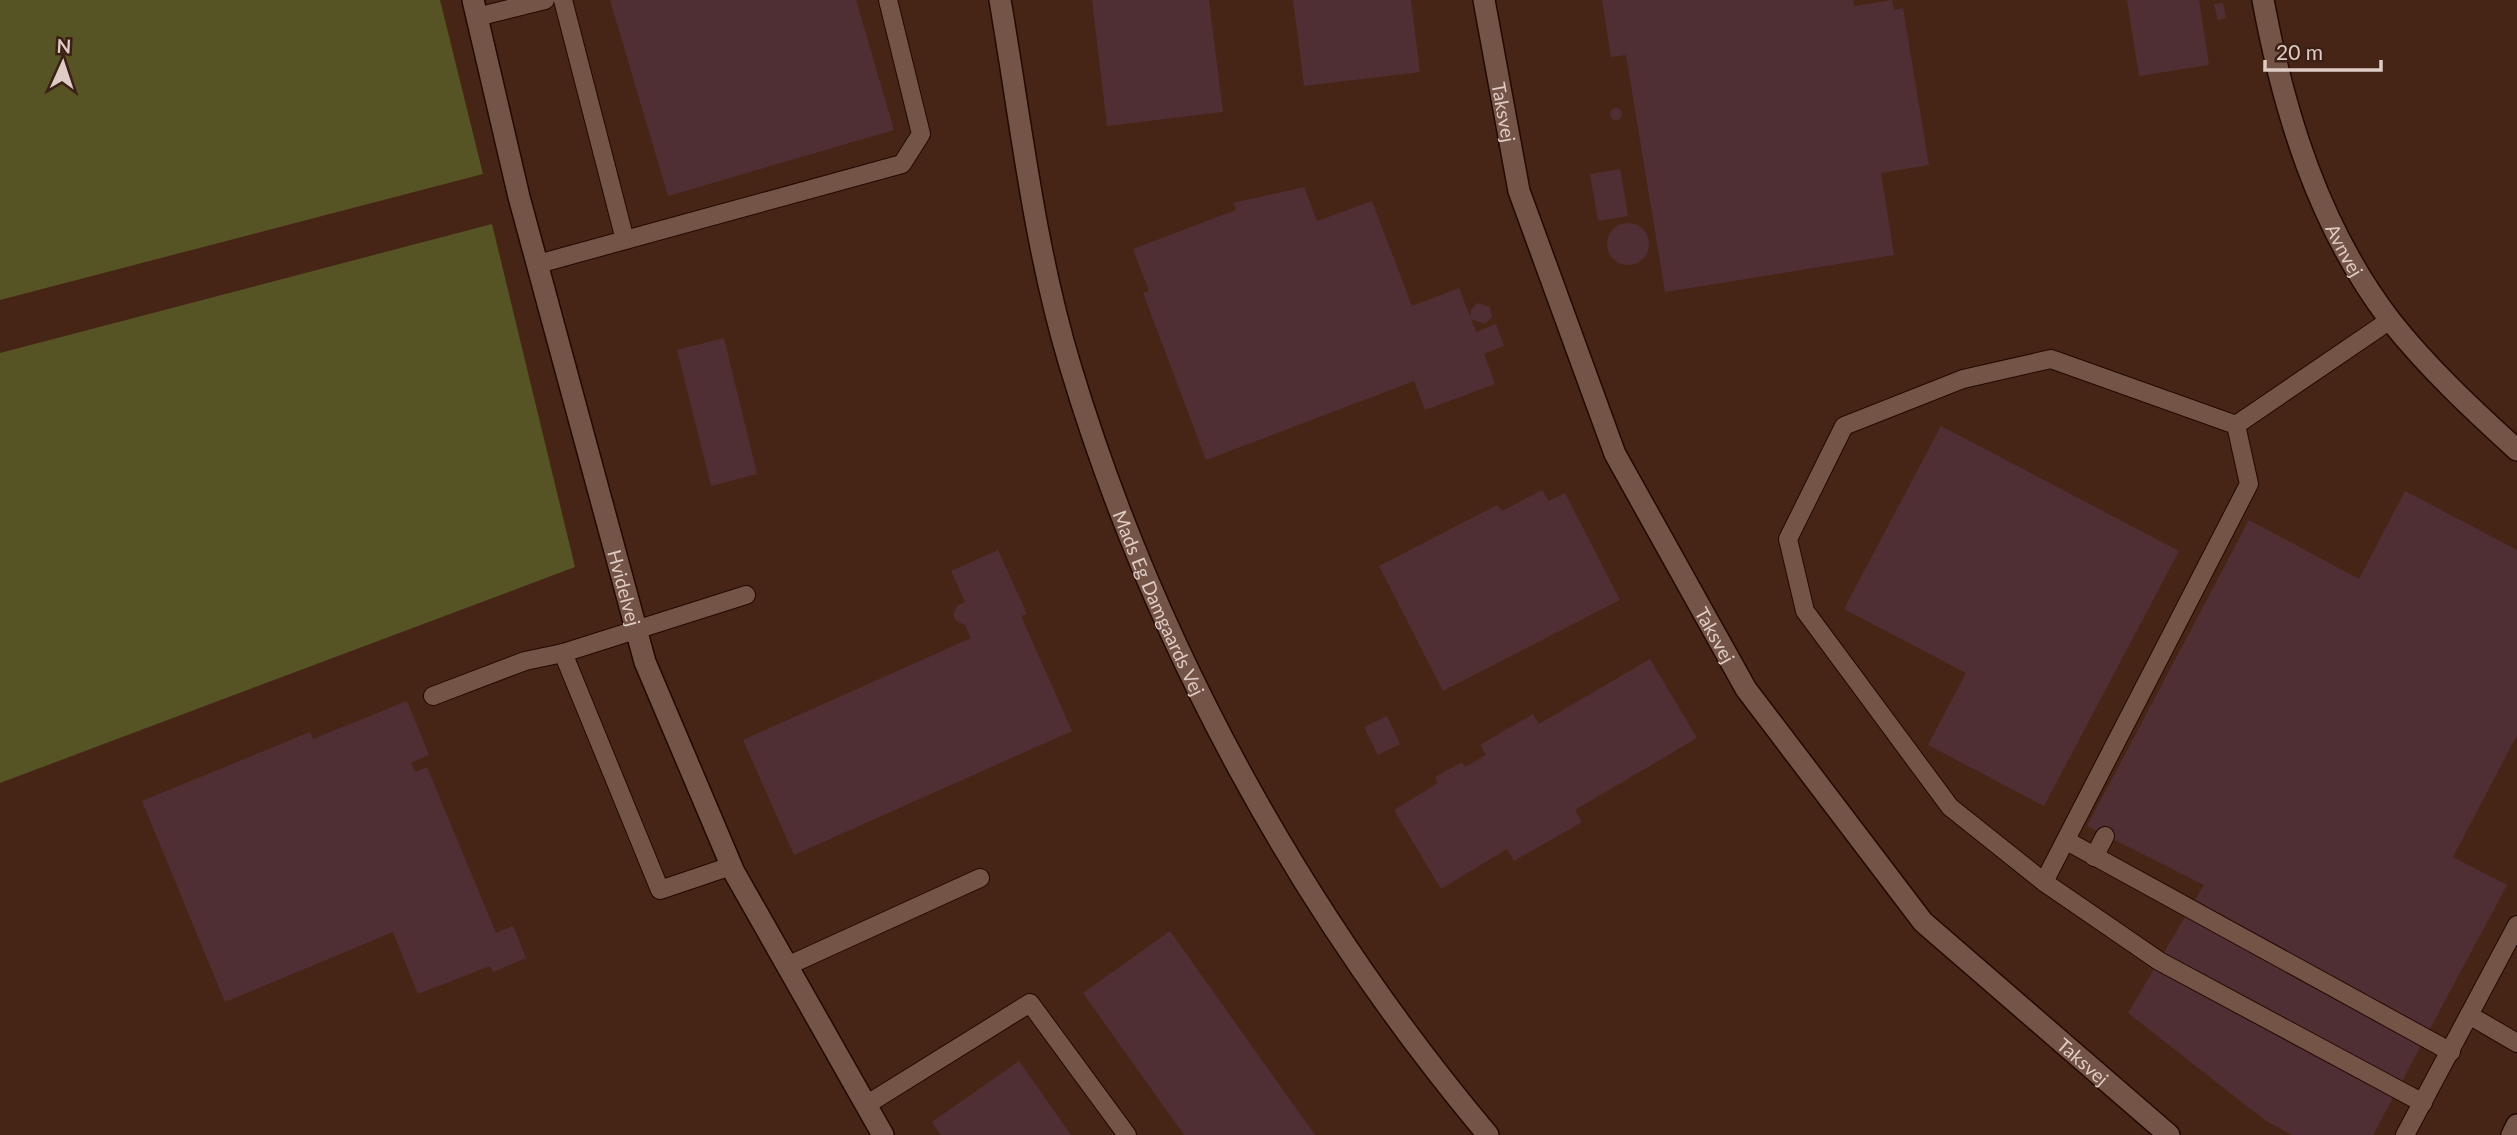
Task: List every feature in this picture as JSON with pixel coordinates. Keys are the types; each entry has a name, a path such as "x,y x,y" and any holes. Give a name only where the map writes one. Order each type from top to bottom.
{"street":[{"name":"Mads Eg Damgaards Vej","path":"1000,0 1035,225 1070,365 1119,504 1183,659 1242,776 1336,933 1456,1097 1488,1135"},
{"name":"Taksvej","path":"1484,0 1519,191 1615,454 1746,688 1923,922 2169,1135"},
{"name":"Avnvej","path":"2263,0 2277,73 2304,160 2343,247 2390,320 2438,374 2517,450"},
{"name":"Hvidelvej","path":"475,9 538,264 645,662 731,866 883,1135"},
{"path":"2512,1135 2517,1125"}],"lane":[{"path":"475,9 545,0"},
{"path":"563,0 625,240"},
{"path":"538,264 902,164 921,134 888,0"},
{"path":"2236,425 2390,320"},
{"path":"2236,425 2052,359 1963,379 1844,426 1788,539 1805,611 1950,807 2044,882 2159,961 2423,1103"},
{"path":"2044,882 2249,484 2236,425"},
{"path":"433,696 525,661 637,632 747,595"},
{"path":"563,653 660,890 731,866"},
{"path":"2094,857 2105,836"},
{"path":"2067,841 2451,1052"},
{"path":"787,966 980,878"},
{"path":"2405,1135 2517,925"},
{"path":"866,1105 1030,1003 1127,1135"},
{"path":"2469,1015 2517,1043"}],"shaded area":[{"path":"0,0 2517,0 2517,1135 0,1135"},
{"path":"0,0 440,0 483,174 0,300"},
{"path":"492,224 575,567 0,783 0,353"}],"building":[{"path":"610,0 856,0 894,130 668,196"},
{"path":"1092,0 1209,0 1223,112 1107,126"},
{"path":"1293,0 1411,0 1420,72 1304,86"},
{"path":"1602,0 1853,0 1854,6 1892,0 1894,10 1903,8 1929,165 1881,173 1894,255 1665,292 1626,55 1611,57"},
{"path":"2127,0 2199,0 2209,65 2139,76"},
{"path":"2223,3 2226,18 2218,20 2214,4"},
{"path":"1616,108 1622,114 1616,120 1610,114"},
{"path":"1620,169 1628,216 1598,221 1590,174"},
{"path":"1304,187 1317,221 1372,201 1412,306 1459,288 1470,317 1471,310 1477,303 1490,307 1492,317 1485,324 1471,319 1476,332 1496,324 1504,346 1484,354 1495,384 1425,410 1414,381 1206,460 1143,293 1149,291 1133,249 1236,210 1233,203"},
{"path":"1628,223 1643,229 1649,244 1643,259 1628,265 1613,259 1607,244 1613,229"},
{"path":"724,338 757,474 711,486 677,350"},
{"path":"1941,426 2179,551 2044,806 1928,745 1966,673 1844,609"},
{"path":"1542,490 1549,501 1565,493 1620,600 1443,691 1379,566 1497,505 1502,511"},
{"path":"2405,491 2517,550 2517,735 2453,857 2507,885 2373,1135 2292,1135 2266,1121 2128,1013 2204,885 2087,826 2249,520 2359,579"},
{"path":"998,550 1027,614 1021,616 1072,731 794,855 743,740 971,638 965,625 956,621 953,614 957,606 965,602 951,571"},
{"path":"1650,659 1697,738 1575,810 1582,822 1514,861 1507,849 1441,889 1394,810 1438,783 1435,777 1462,762 1465,767 1486,755 1480,745 1533,714 1539,724"},
{"path":"407,701 429,755 411,763 415,772 427,767 496,933 513,926 526,958 493,972 490,966 418,994 393,932 225,1002 142,801 310,732 313,739"},
{"path":"1387,716 1400,744 1378,755 1364,727"},
{"path":"1170,931 1315,1135 1184,1135 1083,993"},
{"path":"1019,1061 1071,1135 941,1135 932,1122"}]}
